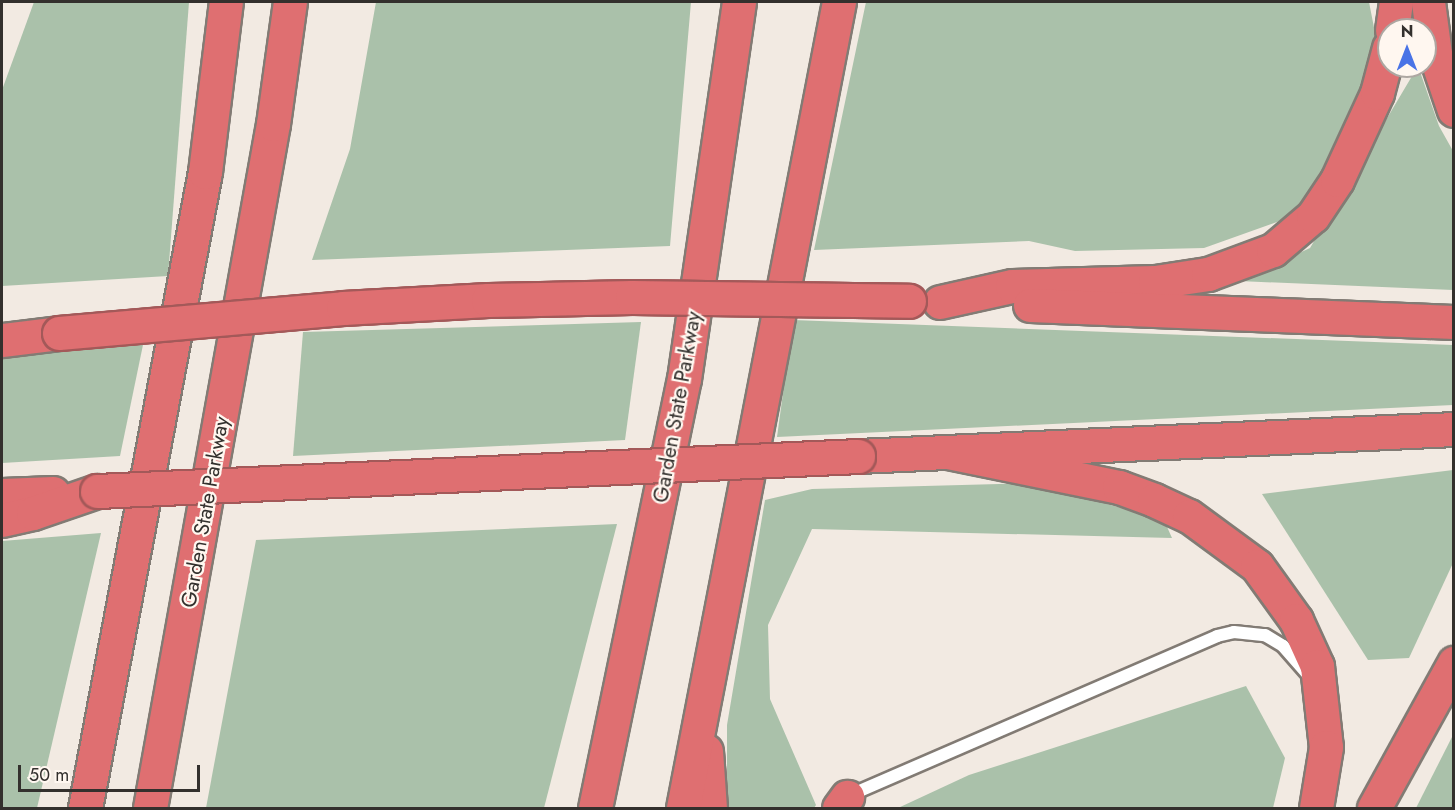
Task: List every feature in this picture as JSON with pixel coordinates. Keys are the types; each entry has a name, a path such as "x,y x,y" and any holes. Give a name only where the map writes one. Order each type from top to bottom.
{"highway":[{"path":"85,808 205,172 226,2"},
{"name":"Garden State Parkway","path":"150,808 245,285 290,2"},
{"name":"Garden State Parkway","path":"595,808 684,379 740,2"},
{"path":"683,808 704,713 746,471 839,2"},
{"path":"1394,18 1396,2"},
{"path":"1428,2 1435,54 1454,110"},
{"path":"925,302 1012,286 1155,282 1208,274 1273,250 1313,216 1337,180 1373,104 1380,78"},
{"path":"2,340 342,308 488,300 632,297 925,302 1454,322"},
{"path":"2,495 1454,429"},
{"path":"948,452 1119,487 1190,516 1237,548 1269,581 1307,639 1322,689 1326,747 1316,808"},
{"path":"2,520 33,513 97,490"},
{"path":"1374,808 1454,663"},
{"path":"704,713 710,808"}],"lane":[{"path":"843,803 1217,636 1234,632 1275,640 1322,689"}],"green space":[{"path":"34,2 189,2 168,276 2,286 2,90"},
{"path":"376,2 691,2 670,246 312,260 350,149"},
{"path":"866,2 1369,2 1377,50 1302,213 1204,248 1075,251 1029,241 814,250"},
{"path":"1411,78 1422,78 1439,126 1453,151 1453,290 1239,281 1310,248"},
{"path":"793,320 1453,345 1453,405 777,437"},
{"path":"641,322 625,440 293,456 303,332"},
{"path":"144,340 120,456 2,463 2,359"},
{"path":"1453,470 1453,563 1409,658 1368,660 1262,494"},
{"path":"1033,483 1164,520 1172,538 812,529 768,625 770,699 816,805 814,808 727,808 727,725 765,500 812,489"},
{"path":"617,524 544,808 206,808 256,540"},
{"path":"101,533 37,808 2,808 2,541"},
{"path":"1246,686 1285,758 1273,808 898,808 969,775"},
{"path":"1453,735 1453,808 1416,808"}]}
